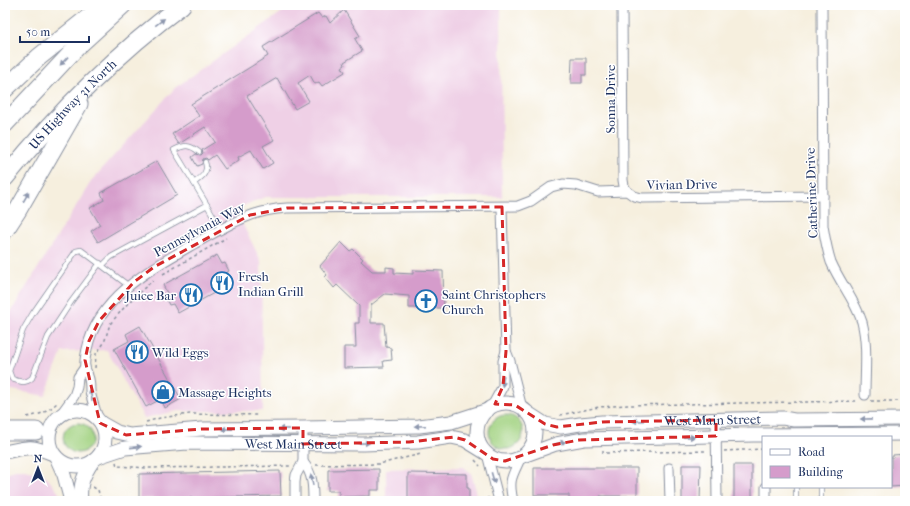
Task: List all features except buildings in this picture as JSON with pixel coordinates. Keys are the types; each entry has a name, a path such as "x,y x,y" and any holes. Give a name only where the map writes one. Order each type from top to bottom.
{"highway":[{"path":"5,88 104,5"},
{"path":"5,124 78,46 123,5"},
{"name":"US Highway 31 North","path":"5,178 47,129 92,82 154,26 182,5"},
{"path":"5,230 92,82"},
{"path":"5,430 36,431"}],"main road":[{"path":"501,404 508,404 523,410 532,419 534,425 534,436 531,446 522,457 509,461 501,461 493,459 486,454 479,443 477,430 479,421 489,409 501,404"},
{"name":"West Main Street","path":"100,423 117,432 130,435 202,429 437,424 459,420 489,409"},
{"path":"5,438 36,431 68,412 80,410 92,414 104,430 105,438 102,450 87,470 81,481 80,501"},
{"name":"West Main Street","path":"523,410 545,424 557,427 602,422 783,418 794,420 905,419"},
{"path":"56,419 49,435 50,445 66,480 70,501"},
{"name":"West Main Street","path":"522,457 556,444 584,439 905,434"},
{"name":"West Main Street","path":"95,459 125,448 187,443 304,444 414,442 451,437 465,440 486,454"},
{"path":"5,452 29,447 40,448 55,455 65,464 72,466 83,466 95,459"}],"street":[{"name":"Sonna Drive","path":"622,5 623,180 627,191"},
{"name":"Catherine Drive","path":"822,5 823,226 828,252 834,268 852,298 862,321 867,399"},
{"name":"Vivian Drive","path":"502,207 518,206 531,201 551,187 563,184 576,185 598,192 627,191 634,196 642,198 823,196"},
{"name":"Pennsylvania Way","path":"100,423 94,408 85,367 87,348 94,329 108,308 129,286 154,267 221,229 250,215 276,209 502,207"},
{"path":"489,409 503,386 506,351 502,207"},
{"path":"506,351 523,410"},
{"name":"Pennsylvania Way","path":"56,419 74,396 78,377 85,367"},
{"path":"716,420 717,501"},
{"path":"295,501 296,475 303,464 303,428"},
{"path":"486,454 500,501"},
{"path":"513,501 510,486 511,479 522,457"},
{"path":"303,464 311,475 313,481 313,501"},
{"path":"669,468 670,501"},
{"path":"766,488 766,501"}],"lane":[{"path":"199,152 192,146 174,150 221,229"},
{"path":"194,183 203,177 206,172 207,166 205,162"},
{"path":"129,286 102,264 81,250 76,251 40,302 24,330 8,371 12,379 22,383 32,378 48,337 71,302 102,264 111,257 207,205"},
{"path":"796,488 796,501"},
{"path":"821,488 822,501"}],"path":[{"path":"95,374 96,354 104,343 113,319 129,302 157,277 229,235"},
{"path":"555,416 599,407 627,405 867,399 905,401"},
{"path":"22,418 48,411 60,400"},
{"path":"143,423 164,417 190,414 259,416"},
{"path":"603,448 603,453 762,449"},
{"path":"120,461 116,462 117,466 147,468 303,464 379,464 420,454"},
{"path":"471,456 479,464 482,470"},
{"path":"92,484 92,486 98,490 101,501"}],"highlighted area":[{"path":"502,207 506,351 503,386 495,404 515,405 545,424 557,427 602,422 716,420 716,436 579,440 553,445 505,461 493,459 465,440 454,437 409,442 303,444 303,428 202,429 126,435 100,423 85,360 89,341 99,321 134,282 154,267 250,215 287,208"}],"shaded area":[{"path":"292,5 501,5 502,197 265,197 235,209 261,261 263,411 178,411 144,418 107,350 62,352 45,396 7,389 5,386 6,320 92,180 175,88"},
{"path":"463,467 471,473 479,501 386,501 386,469"},
{"path":"19,469 44,474 59,493 60,501 5,501 5,473"}],"green space":[{"path":"503,415 509,415 518,420 522,426 522,438 518,444 509,449 503,449 494,444 489,435 489,429 494,420"},
{"path":"78,423 89,427 93,438 89,449 78,453 67,449 63,438 67,427"}],"place":[{"name":"Fresh Indian Grill","path":"222,283"},
{"name":"Juice Bar","path":"191,295"},
{"name":"Saint Christophers Church","path":"426,301"},
{"name":"Wild Eggs","path":"137,352"},
{"name":"Massage Heights","path":"163,392"}]}
